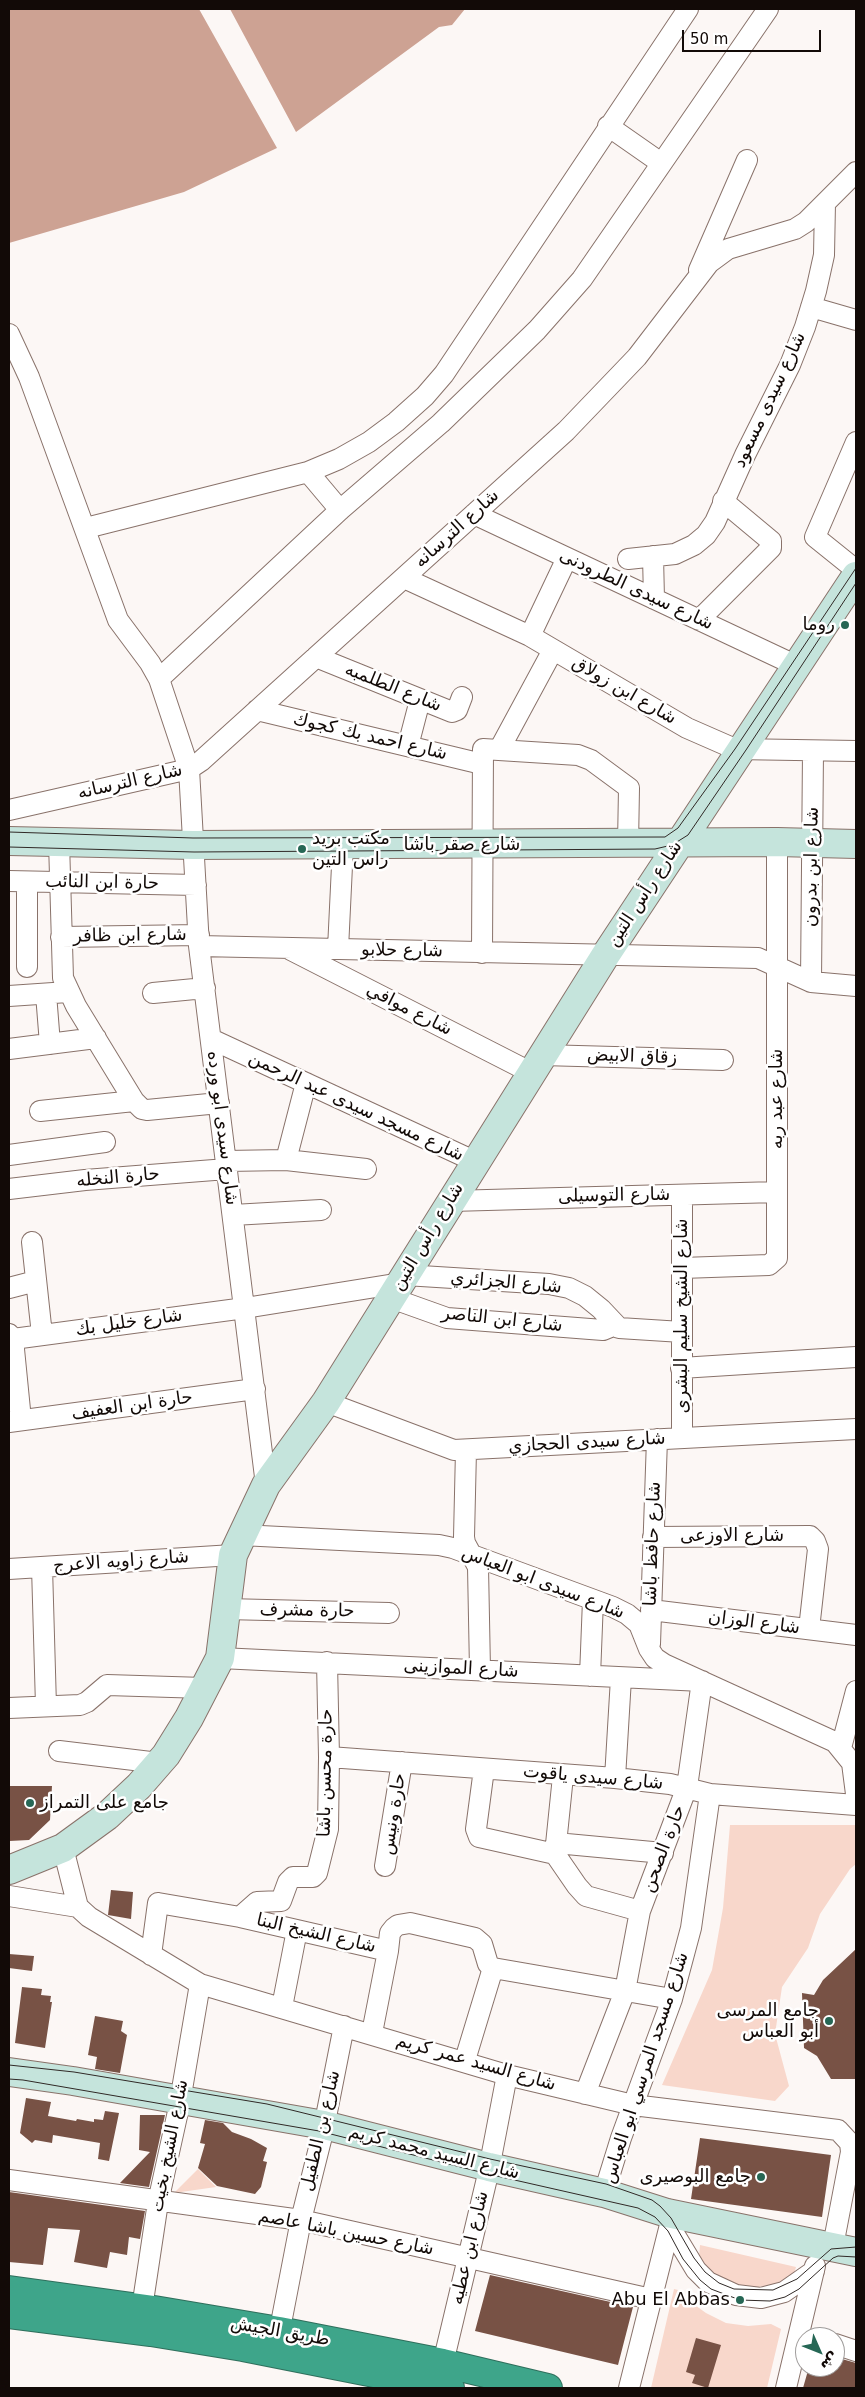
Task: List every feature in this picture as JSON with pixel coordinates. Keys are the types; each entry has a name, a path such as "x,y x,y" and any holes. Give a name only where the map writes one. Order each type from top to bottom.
{"highway":[{"name":"طريق الجيش","path":"9,2290 142,2308 277,2342 446,2376 548,2388"},
{"name":"طريق الجيش","path":"9,2314 151,2332 277,2342"}],"main road":[{"name":"شارع رأس التين","path":"9,1870 63,1848 107,1816 139,1786 159,1763 189,1718 220,1658 237,1545 266,1486 326,1402 474,1161 605,956 677,844 856,576"},
{"name":"شارع صقر باشا","path":"9,840 193,845 776,842 856,844"},
{"name":"شارع السيد محمد كريم","path":"9,2072 324,2125 489,2167 604,2193 671,2220 837,2247"}],"street":[{"path":"86,528 308,472 339,459 369,442 396,422 438,381 688,9"},
{"path":"159,679 340,510 441,423 538,330 582,279 768,9"},
{"path":"608,126 661,163"},
{"path":"694,280 747,160"},
{"name":"شارع الترسانه","path":"9,810 189,769 201,761 566,431 637,357 709,262 728,249 795,229 806,222 856,172"},
{"name":"شارع سيدى مسعود","path":"628,559 674,554 694,545 706,535 715,522 790,366 811,307 824,255 825,203"},
{"path":"811,307 856,320"},
{"name":"شارع سيدى ابو ورده","path":"9,334 29,377 86,528 118,620 150,663 159,679 189,769 199,940 204,988 266,1486"},
{"path":"856,442 815,537 856,570"},
{"path":"308,472 340,510"},
{"path":"699,620 771,548 771,541 724,501"},
{"name":"شارع سيدى الطرودنى","path":"474,514 797,666"},
{"path":"654,556 654,599"},
{"path":"530,636 567,558"},
{"name":"شارع ابن زولاق","path":"404,578 530,636 687,728 714,741 741,750 856,752"},
{"path":"499,750 553,650"},
{"name":"شارع الطلمبه","path":"316,657 453,712 457,710 462,697"},
{"path":"408,746 420,700"},
{"name":"شارع احمد بك كجوك","path":"257,710 482,764"},
{"path":"482,953 482,764 484,749 578,755 591,760 625,783 629,788 628,844"},
{"name":"شارع ابن بدرون","path":"811,982 813,751"},
{"path":"59,842 63,978 68,992 134,1101 147,1110 219,1103"},
{"name":"شارع عبد ربه","path":"682,1268 772,1264 777,1258 776,842"},
{"path":"338,950 343,845"},
{"path":"18,882 27,967"},
{"name":"حارة ابن النائب","path":"18,882 196,885"},
{"name":"شارع ابن ظافر","path":"61,937 199,940"},
{"name":"شارع حلابو","path":"199,940 288,948 338,950 758,958 811,982"},
{"name":"شارع موافي","path":"288,948 536,1064"},
{"path":"811,982 856,986"},
{"path":"153,993 204,988"},
{"path":"9,996 68,992"},
{"path":"46,994 50,1044"},
{"path":"9,1049 96,1038"},
{"name":"شارع مسجد سيدى عبد الرحمن","path":"211,1039 474,1161"},
{"name":"زقاق الابيض","path":"536,1064 723,1060"},
{"path":"286,1160 306,1083"},
{"path":"40,1111 134,1101"},
{"path":"9,1155 105,1142"},
{"name":"حارة النخله","path":"9,1190 85,1180 286,1160 366,1169"},
{"name":"شارع التوسيلى","path":"451,1201 777,1192"},
{"name":"شارع الشيخ سليم البشرى","path":"682,1195 682,1438"},
{"path":"233,1215 321,1210"},
{"path":"32,1242 42,1335"},
{"path":"9,1288 36,1281"},
{"name":"شارع الجزائري","path":"245,1308 399,1285 549,1284 568,1288 585,1296 601,1309 615,1325"},
{"name":"شارع ابن الناصر","path":"399,1285 447,1318 603,1330 615,1325"},
{"name":"شارع خليل بك","path":"11,1336 42,1335 245,1308"},
{"path":"615,1325 624,1329 682,1332"},
{"path":"11,1336 15,1421"},
{"path":"681,1368 856,1357"},
{"name":"حارة ابن العفيف","path":"15,1421 255,1389"},
{"name":"شارع سيدى الحجازي","path":"326,1402 454,1450 856,1430"},
{"name":"شارع حافظ باشا","path":"649,1649 657,1439"},
{"path":"466,1450 464,1537 467,1548 473,1555 478,1567 480,1670"},
{"name":"شارع الاوزعى","path":"654,1537 810,1536 815,1541 818,1549 809,1630"},
{"name":"شارع سيدى ابو العباس","path":"237,1545 439,1545 473,1555 593,1600 627,1614 639,1624 649,1649 655,1658 664,1664 824,1736 841,1748 852,1763 856,1794"},
{"name":"شارع زاويه الاعرج","path":"9,1569 237,1545"},
{"path":"42,1567 46,1706"},
{"path":"590,1676 593,1600"},
{"name":"حارة مشرف","path":"226,1609 388,1613"},
{"name":"شارع الوزان","path":"651,1610 856,1636"},
{"name":"شارع الموازينى","path":"220,1658 702,1681"},
{"name":"حارة محسن باشا","path":"240,1916 257,1902 281,1901 288,1882 293,1877 311,1877 316,1875 324,1851 328,1829 327,1662"},
{"path":"615,1778 620,1678"},
{"name":"حارة الصحن","path":"586,2094 625,1991 640,1912 687,1787 702,1681"},
{"path":"9,1708 80,1705 93,1698 100,1689 107,1685 204,1688"},
{"path":"841,1748 851,1728 856,1691"},
{"path":"59,1751 159,1763"},
{"name":"شارع سيدى ياقوت","path":"329,1757 563,1776 615,1778 687,1787 710,1794 856,1805"},
{"name":"حارة ونيس","path":"385,1866 402,1762"},
{"path":"484,1769 476,1829 478,1836 481,1838 555,1849 663,1853"},
{"path":"563,1776 555,1849 577,1886 586,1896 640,1912"},
{"name":"شارع مسجد المرسي ابو العباس","path":"604,2193 633,2105 672,1998 691,1928 710,1794"},
{"path":"9,1896 78,1906 63,1848"},
{"name":"شارع الشيخ البنا","path":"151,1956 158,1903 240,1916 388,1951 390,1933 394,1928 404,1923 416,1924 475,1938 482,1944 488,1964 493,1968"},
{"name":"شارع السيد عمر كريم","path":"78,1906 102,1926 200,1984 465,2060 507,2074 633,2105 838,2130 845,2136 851,2152 837,2247"},
{"path":"282,2007 297,1930"},
{"path":"372,2033 388,1951"},
{"path":"465,2060 493,1968 672,1998"},
{"name":"شارع الشيخ بخيت","path":"142,2308 158,2202 180,2101 200,1984"},
{"name":"شارع بن الطفيل","path":"277,2342 301,2220 324,2125 344,2026"},
{"name":"شارع ابن عطيه","path":"446,2376 467,2257 489,2167 507,2074"},
{"name":"شارع حسين باشا عاصم","path":"9,2180 158,2202 301,2220 651,2299"},
{"path":"671,2220 696,2270 708,2282 736,2294 761,2298 784,2292 814,2271 837,2247"},
{"path":"629,2388 671,2220"},
{"path":"806,2327 814,2271"},
{"path":"786,2388 795,2363"}],"shaded area":[{"path":"9,9 199,9 277,148 184,192 9,243"},
{"path":"230,9 465,9 452,25 439,27 296,132"},
{"path":"730,1825 856,1825 856,1864 850,1869 820,1914 808,1948 782,1987 775,2034 789,2086 775,2101 662,2085 712,1970 723,1908"},
{"path":"198,2169 216,2187 174,2193"},
{"path":"700,2245 796,2267 793,2277 774,2284 753,2288 737,2285 719,2278 705,2267 699,2257"},
{"path":"674,2289 682,2291 692,2303 706,2313 726,2323 748,2326 771,2324 781,2329 767,2388 651,2388"}],"building":[{"name":"جامع على التمراز","path":"9,1786 52,1786 50,1820 29,1840 9,1841"},
{"path":"111,1890 133,1892 131,1919 108,1915"},
{"name":"جامع المرسى أبو العباس","path":"856,1949 856,2079 831,2079 817,2056 804,2048 802,1993 814,1995 823,1980"},
{"path":"9,1954 34,1956 32,1971 9,1968"},
{"path":"22,1987 42,1989 41,1995 51,1996 50,2002 52,2002 45,2048 15,2043"},
{"path":"95,2016 123,2021 121,2031 127,2035 120,2073 95,2069 97,2057 88,2055"},
{"path":"26,2098 51,2102 48,2116 76,2121 77,2119 94,2122 94,2119 103,2120 105,2111 119,2113 109,2161 98,2159 100,2143 53,2135 52,2143 35,2140 32,2143 20,2133"},
{"path":"140,2115 165,2115 149,2187 120,2183 150,2152 139,2150"},
{"path":"205,2120 223,2123 232,2132 251,2139 267,2148 263,2161 267,2162 261,2187 255,2194 217,2186 198,2168 205,2144 200,2143"},
{"name":"جامع البوصيرى","path":"700,2138 831,2155 822,2217 691,2199"},
{"path":"9,2192 145,2211 140,2239 129,2237 127,2255 110,2252 107,2268 74,2262 80,2230 48,2228 43,2265 9,2262"},
{"path":"490,2275 633,2307 618,2365 475,2331"},
{"path":"696,2338 721,2345 708,2388 692,2383 695,2375 686,2372"},
{"path":"845,2360 856,2363 856,2388 803,2388 806,2377 845,2377"}],"tram line":[{"path":"9,832 193,838 665,837 678,828 735,749 856,568"},
{"path":"9,847 194,852 655,849 672,845 688,835 856,583"},
{"path":"9,2065 74,2072 267,2104 490,2159 606,2184 652,2200 660,2206 671,2218 694,2258 705,2272 719,2283 734,2289 773,2290 797,2279 831,2249 856,2247"},
{"path":"9,2079 319,2131 488,2174 638,2208 655,2217 668,2231 683,2259 700,2280 711,2289 740,2300 770,2301 785,2297 799,2289 833,2258 838,2256 856,2257"}],"place":[{"name":"روما","path":"845,625"},
{"name":"مكتب بريد راس التين","path":"302,849"},
{"name":"جامع على التمراز","path":"30,1803"},
{"name":"جامع المرسى أبو العباس","path":"829,2021"},
{"name":"جامع البوصيرى","path":"761,2177"},
{"name":"Abu El Abbas","path":"740,2300"}]}
